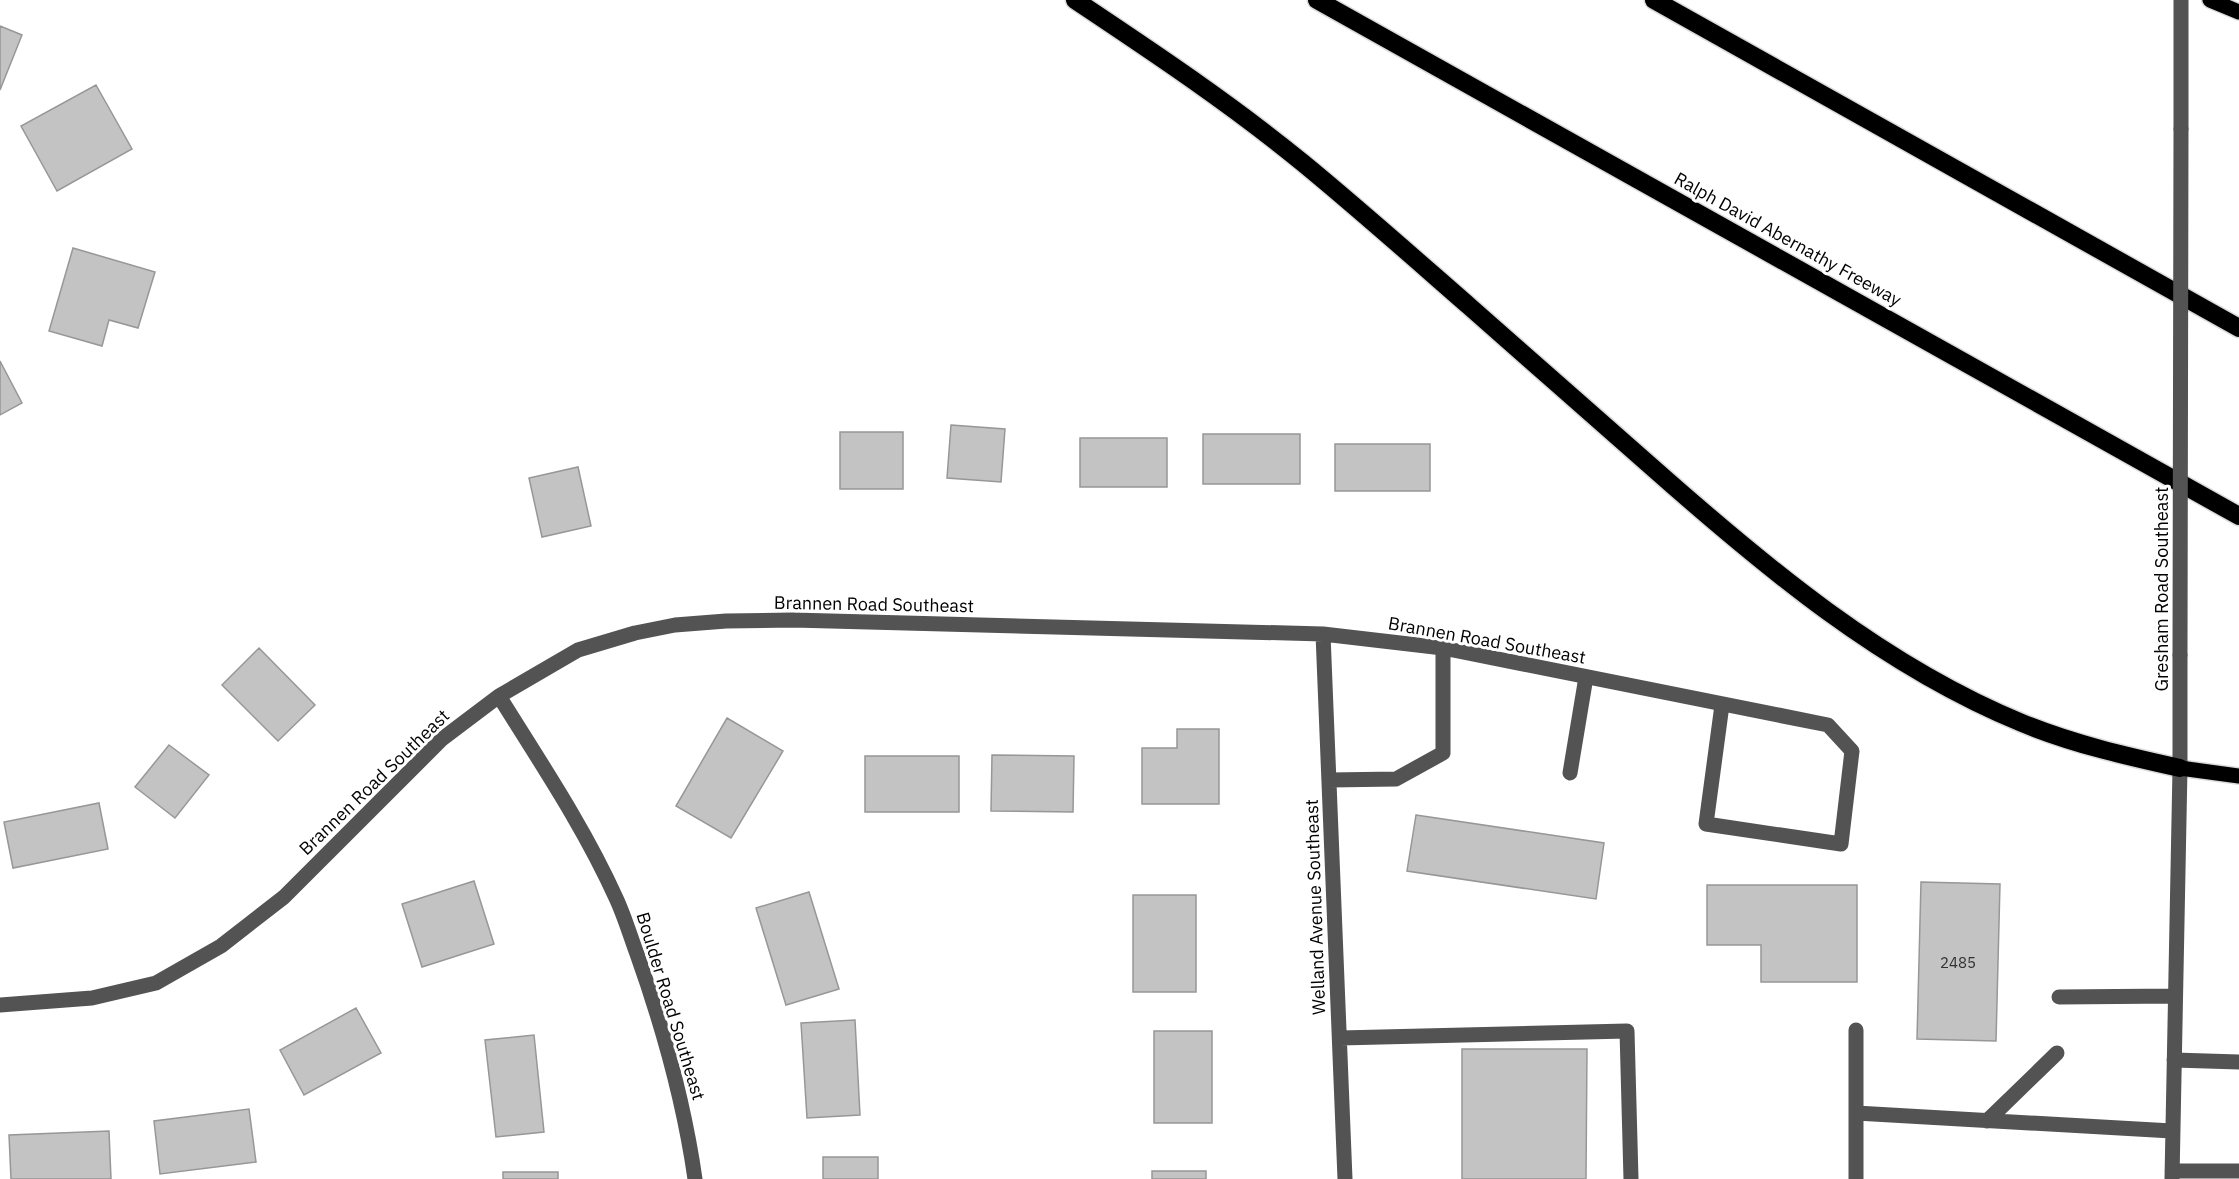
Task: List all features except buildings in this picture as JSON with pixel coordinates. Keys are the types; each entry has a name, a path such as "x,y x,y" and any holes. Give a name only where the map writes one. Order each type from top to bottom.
{"highway":[{"path":"1076,0 1164,59 1301,162 1734,539 1809,597 1889,654 1952,690 2023,723 2105,752 2180,768"},
{"name":"Ralph David Abernathy Freeway","path":"1317,0 2239,516"},
{"path":"1654,0 2239,328"}],"main road":[{"path":"2210,0 2239,12"},
{"path":"2180,768 2239,776"}],"street":[{"name":"Gresham Road Southeast","path":"2172,1175 2180,768 2181,0"},
{"name":"Brannen Road Southeast","path":"0,1005 92,998 156,983 221,946 284,897 442,739 500,696 578,650 634,633 675,625 793,620 1323,634 1443,648 1828,725 1852,751 1841,844 1706,824 1722,705"},
{"name":"Welland Avenue Southeast","path":"1323,634 1345,1179"},
{"path":"1330,780 1396,779 1443,753 1443,648"},
{"path":"1570,773 1586,677"},
{"name":"Boulder Road Southeast","path":"500,696 579,826 617,899 646,980 673,1067 688,1133 695,1179"},
{"path":"2059,997 2175,996"},
{"path":"1856,1030 1856,1179"},
{"path":"1340,1038 1627,1031 1631,1179"},
{"path":"1987,1121 2057,1053"},
{"path":"2174,1060 2239,1062"},
{"path":"1856,1113 2172,1131"},
{"path":"2172,1175 2239,1171"}]}
